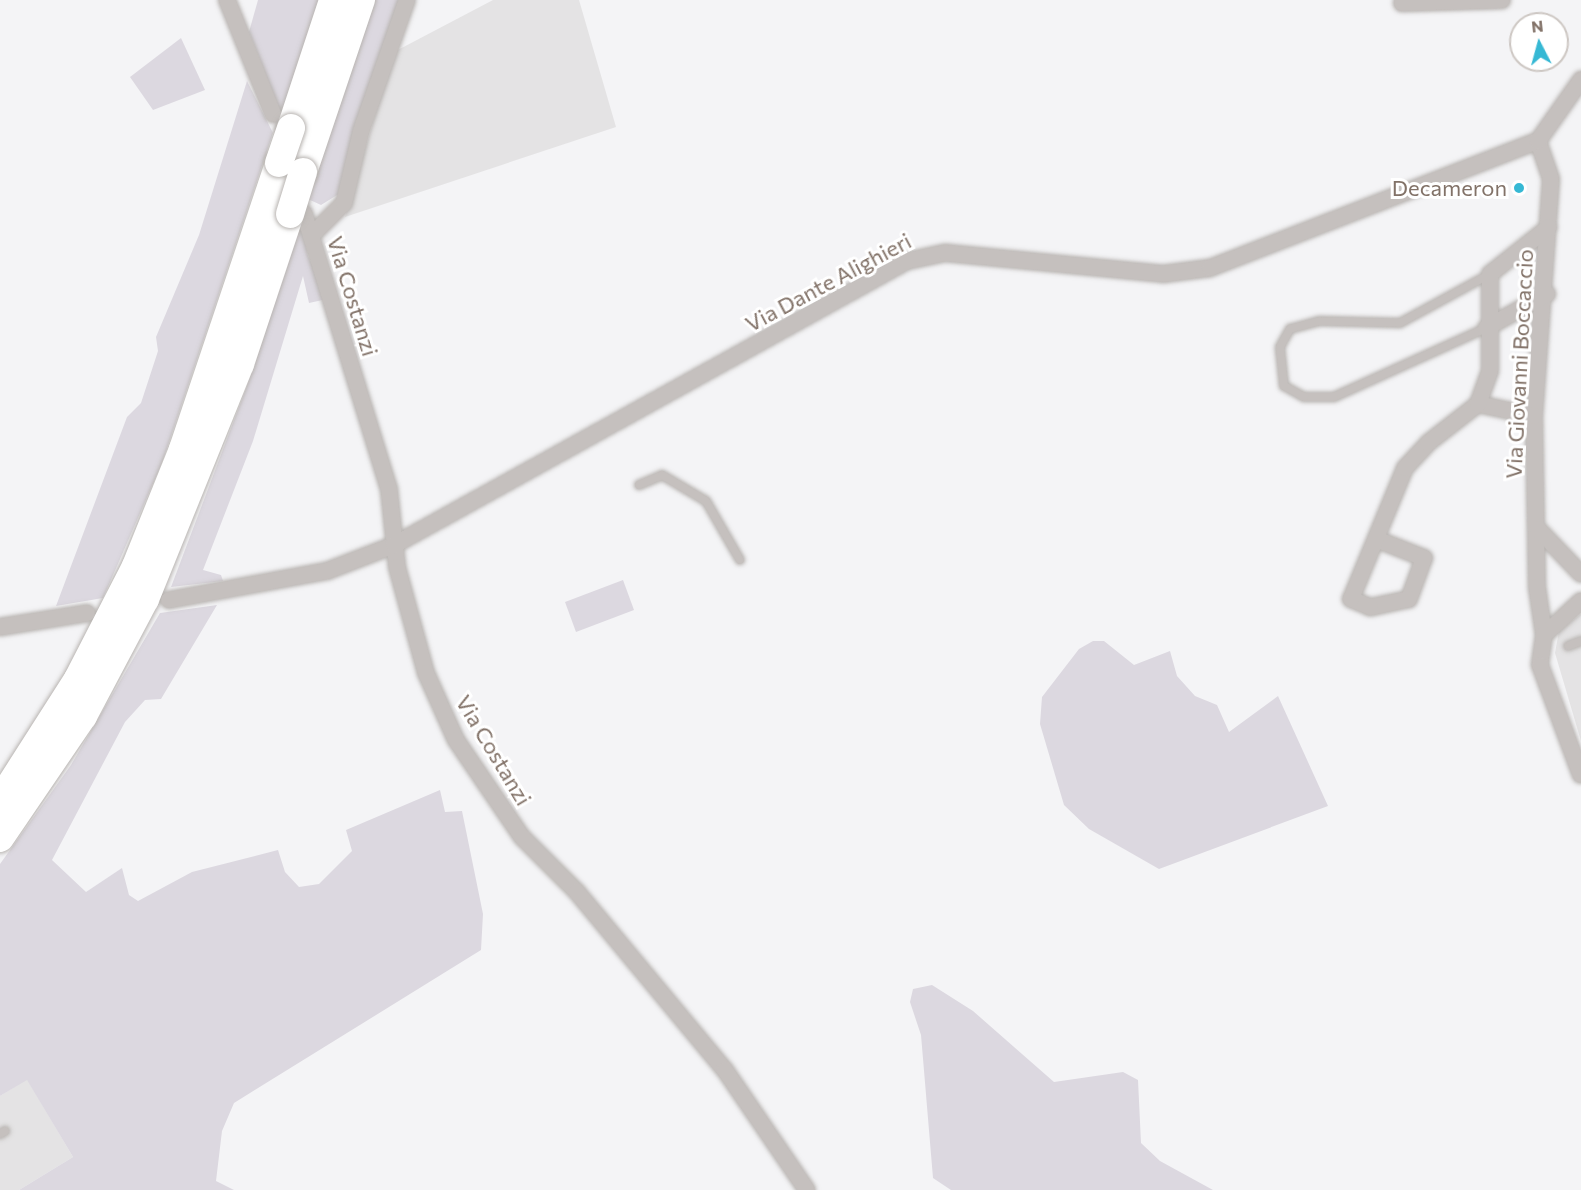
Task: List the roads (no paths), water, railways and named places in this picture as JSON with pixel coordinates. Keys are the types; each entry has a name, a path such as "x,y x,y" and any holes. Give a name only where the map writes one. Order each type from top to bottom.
{"highway":[{"path":"0,838 83,716 145,599 240,364 297,213 282,121 333,0"},
{"path":"0,801 78,679 136,566 291,168 361,0"}],"street":[{"path":"227,0 282,121"},
{"path":"311,236 344,203 361,131 407,0"},
{"path":"1402,3 1502,0"},
{"path":"1538,141 1581,80"},
{"name":"Via Giovanni Boccaccio","path":"1538,141 1551,179 1547,294 1534,416 1544,635"},
{"name":"Via Dante Alighieri","path":"169,600 316,574 394,544 908,261 946,253 1163,274 1210,268 1538,141"},
{"name":"Via Costanzi","path":"297,213 311,236 389,489 396,523 394,544 426,673 456,740 522,837 577,892 725,1070 807,1190"},
{"path":"1376,539 1424,558 1409,599 1370,607 1351,599 1405,468 1428,443 1478,404 1490,371 1486,328 1490,274 1549,227"},
{"path":"1486,328 1547,294"},
{"path":"1478,404 1534,416"},
{"path":"1538,529 1581,574"},
{"path":"1581,601 1544,635 1544,685 1577,757 1581,775"},
{"path":"0,627 87,613"}],"lane":[{"path":"1486,328 1334,397 1304,398 1284,386 1280,347 1290,329 1319,321 1400,323 1490,274"},
{"path":"639,485 662,475 706,501 740,560"},
{"path":"1568,646 1581,641"}],"place":[{"name":"Decameron","path":"1519,188"}]}
